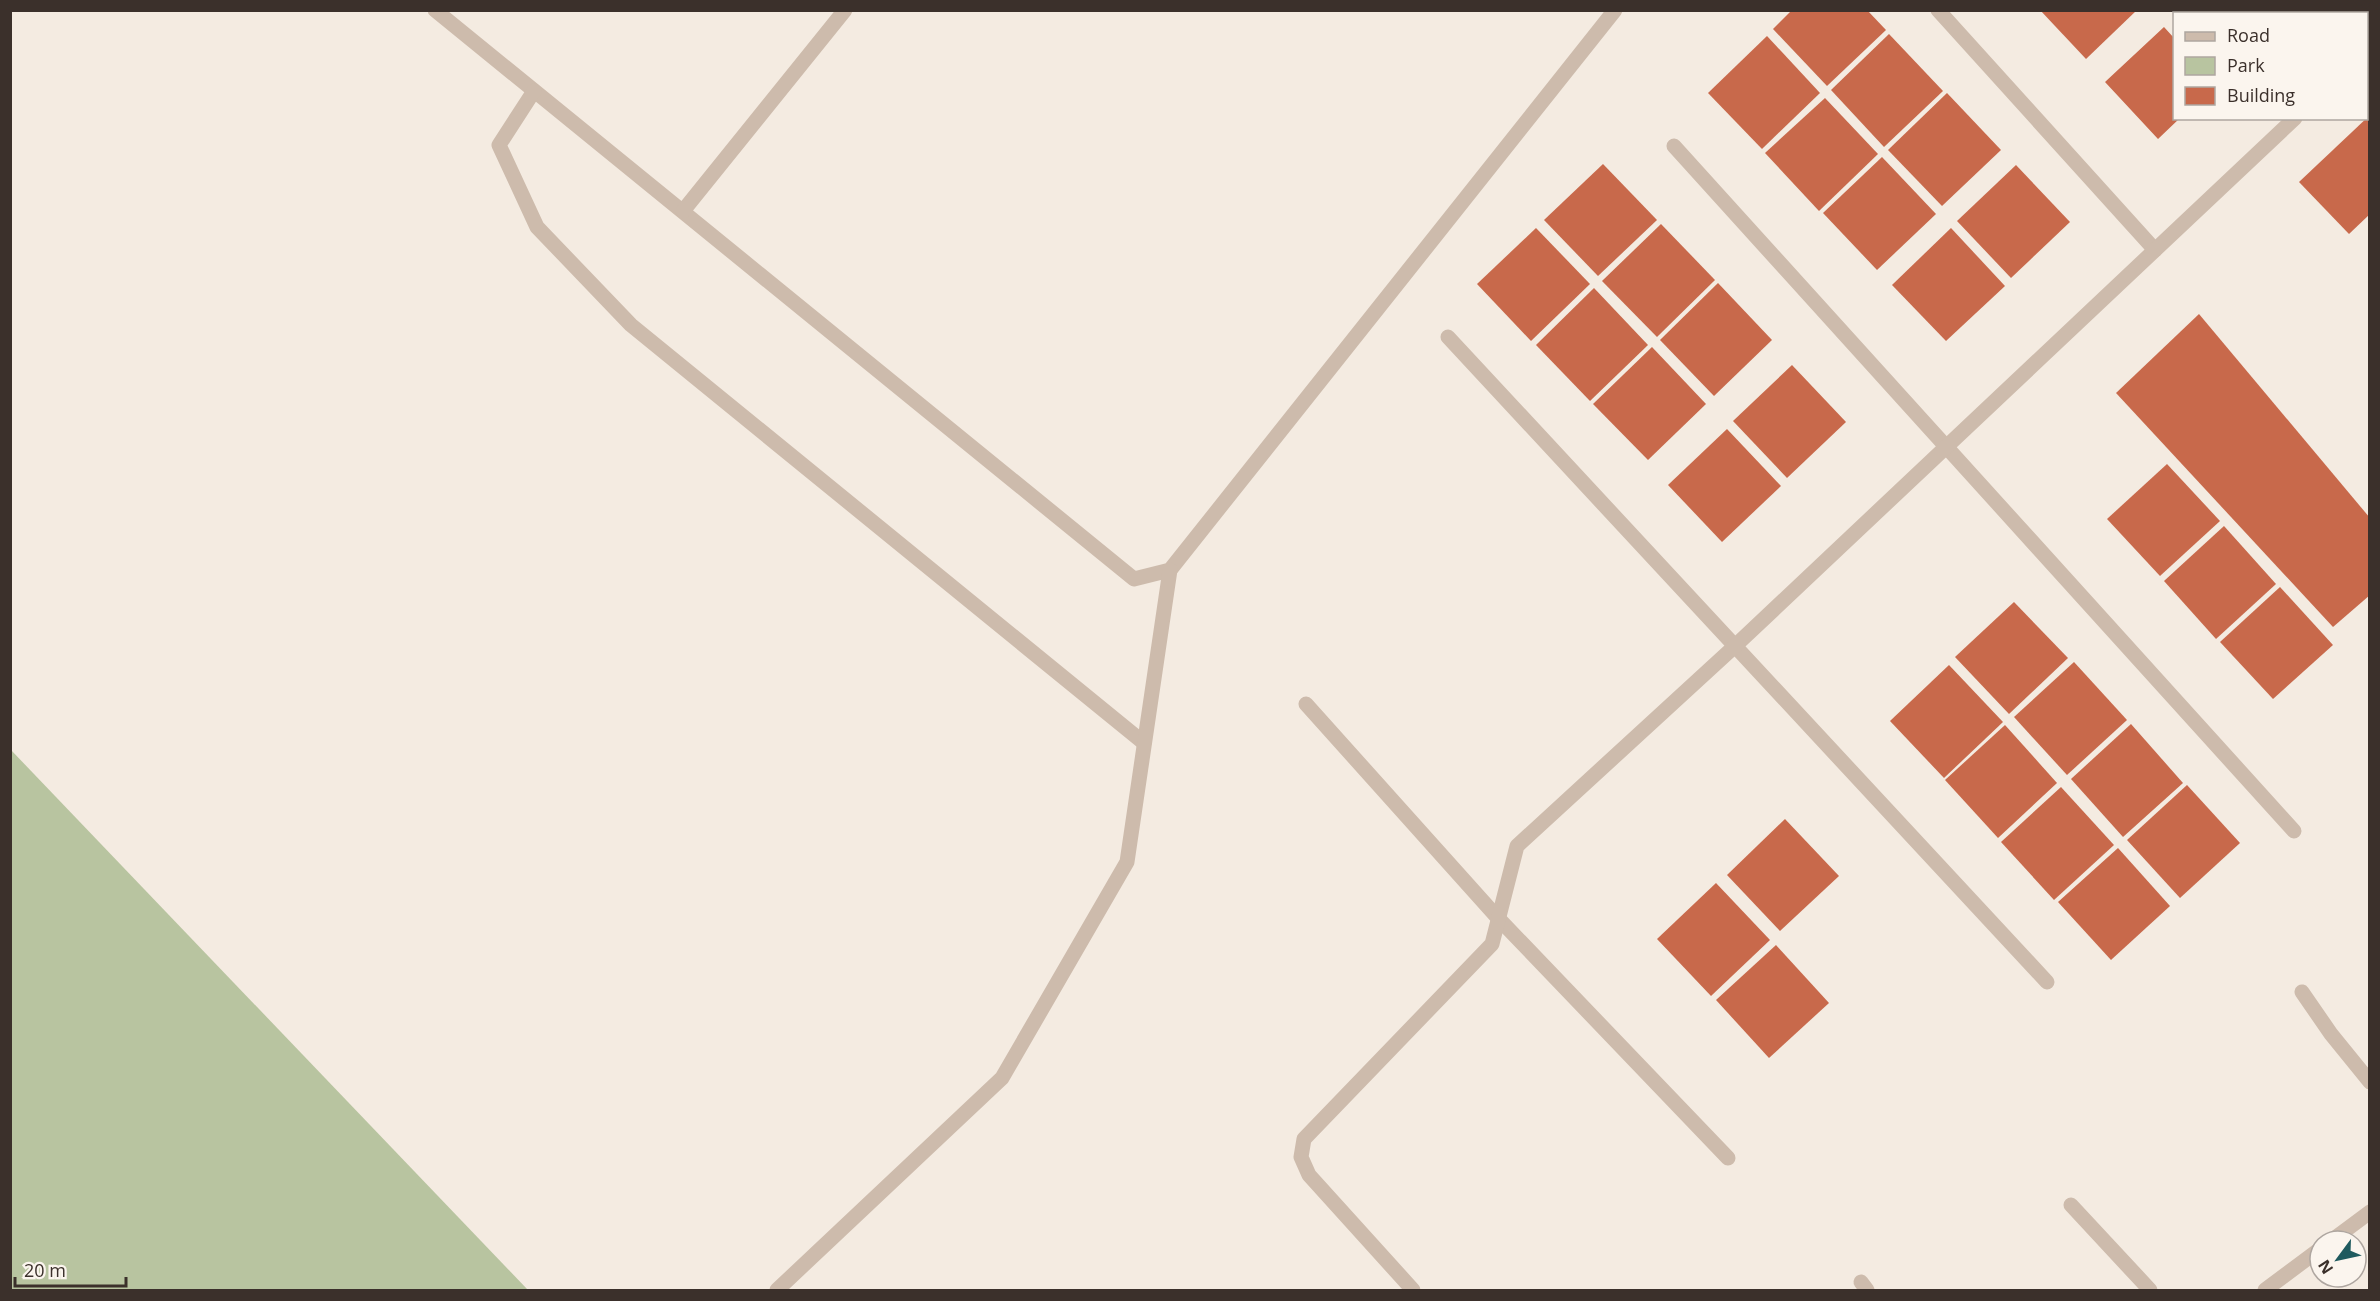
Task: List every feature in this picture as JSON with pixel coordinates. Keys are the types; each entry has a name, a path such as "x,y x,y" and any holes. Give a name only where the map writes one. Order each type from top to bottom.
{"street":[{"path":"435,10 1134,579 1170,570"},
{"path":"683,211 845,10"},
{"path":"777,1290 1002,1078 1127,862 1170,570 1615,10"},
{"path":"1938,10 2155,250"},
{"path":"534,91 499,145 537,227 631,325 1144,743"},
{"path":"1413,1290 1309,1175 1301,1157 1304,1139 1492,944 1497,917 1517,846 1735,646 2293,120"},
{"path":"1674,146 2294,831"},
{"path":"1448,337 2047,982"},
{"path":"1306,704 1497,917 1728,1158"},
{"path":"2302,992 2331,1034 2370,1082"},
{"path":"2071,1205 2150,1290"},
{"path":"2347,1229 2370,1212"},
{"path":"2265,1290 2308,1258"}],"green space":[{"path":"11,750 528,1290 11,1290"}],"building":[{"path":"1792,10 1867,10 1886,30 1827,86 1773,29"},
{"path":"2040,10 2137,10 2086,59"},
{"path":"2164,27 2173,37 2173,120 2178,120 2158,139 2105,82"},
{"path":"1889,34 1943,91 1884,147 1831,90"},
{"path":"1767,36 1820,93 1762,149 1708,93"},
{"path":"1947,93 2001,150 1942,206 1888,150"},
{"path":"1825,98 1878,154 1819,211 1765,153"},
{"path":"2370,115 2370,214 2349,234 2299,182 2365,120 2368,120"},
{"path":"1882,157 1936,214 1877,270 1823,213"},
{"path":"1603,164 1657,220 1598,276 1544,220"},
{"path":"2016,165 2070,222 2011,278 1957,221"},
{"path":"1661,224 1715,280 1657,337 1602,281"},
{"path":"1536,228 1590,284 1531,341 1477,284"},
{"path":"1951,228 2005,286 1946,341 1892,285"},
{"path":"1718,283 1772,340 1714,396 1660,340"},
{"path":"1594,288 1648,345 1590,401 1536,345"},
{"path":"2199,314 2370,518 2370,595 2333,627 2116,393"},
{"path":"1652,347 1706,404 1648,460 1593,404"},
{"path":"1792,365 1846,422 1787,478 1733,421"},
{"path":"1727,429 1781,486 1722,542 1668,485"},
{"path":"2167,464 2220,521 2160,576 2107,519"},
{"path":"2224,526 2276,584 2216,639 2164,581"},
{"path":"2280,587 2333,645 2273,699 2220,642"},
{"path":"2014,602 2068,658 2009,714 1955,657"},
{"path":"2074,662 2127,720 2067,775 2014,717"},
{"path":"1949,665 2003,722 1944,778 1890,721"},
{"path":"2131,724 2183,783 2123,837 2071,779"},
{"path":"2005,725 2057,783 1998,838 1945,780"},
{"path":"2187,785 2240,843 2180,898 2127,840"},
{"path":"2061,787 2114,845 2054,900 2001,842"},
{"path":"1785,819 1839,876 1780,931 1727,875"},
{"path":"2118,848 2170,906 2111,960 2058,902"},
{"path":"1716,883 1770,940 1711,996 1657,939"},
{"path":"1776,945 1829,1003 1769,1058 1716,1000"}]}
